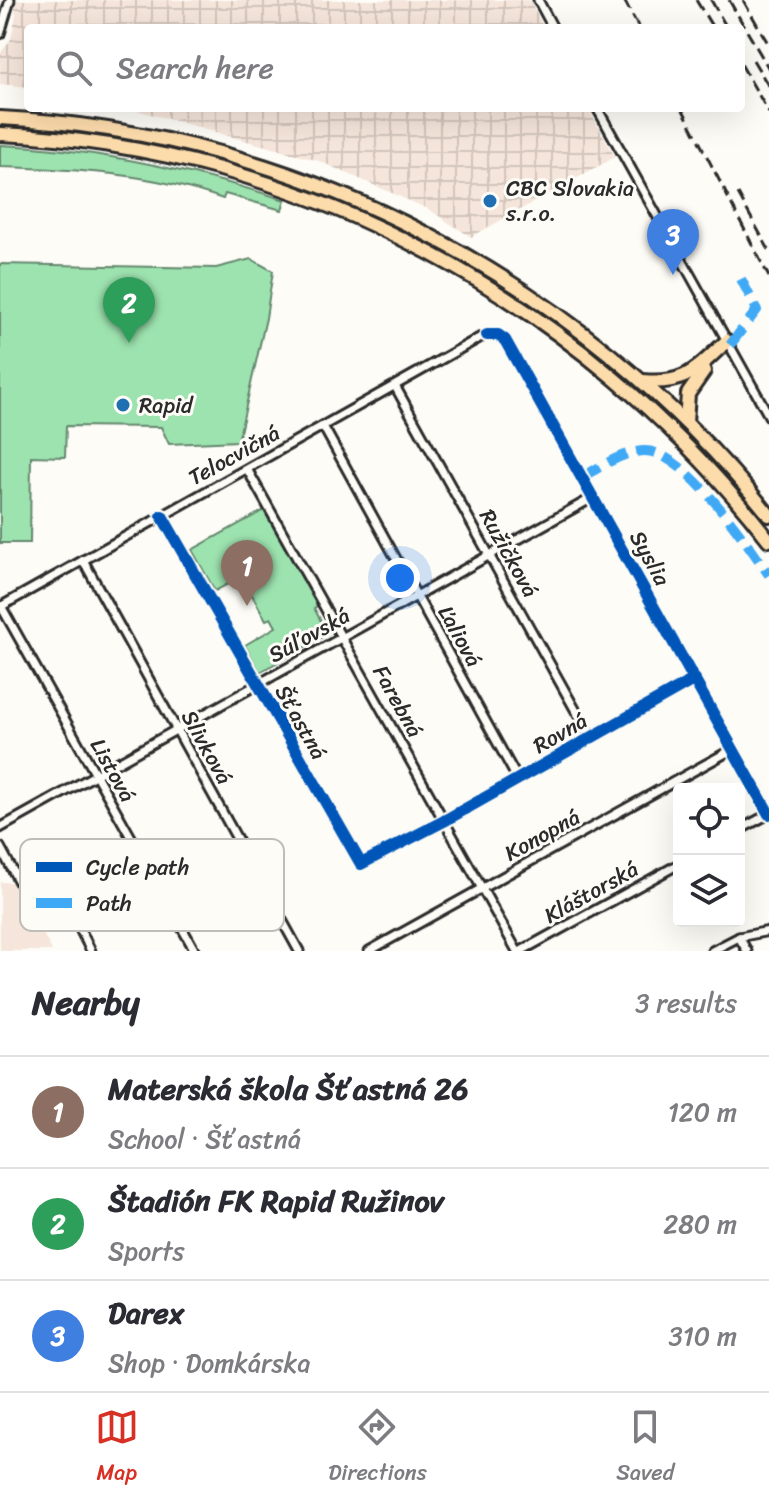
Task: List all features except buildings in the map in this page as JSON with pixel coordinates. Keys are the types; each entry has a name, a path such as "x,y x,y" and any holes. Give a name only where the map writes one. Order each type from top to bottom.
{"highway":[{"path":"0,118 68,124 170,140 259,165 341,193 433,236 507,279 580,329 643,381 686,422 769,515"},
{"path":"0,134 117,147 229,171 331,206 426,249 535,316 633,393 709,467 769,540"},
{"path":"643,381 672,383 683,380 729,344"},
{"path":"686,422 691,386 729,344"}],"street":[{"path":"0,34 10,0"},
{"path":"538,0 551,24"},
{"path":"599,112 769,416"},
{"name":"Telocvičná","path":"0,606 487,335"},
{"name":"Syslia","path":"487,335 498,335 505,340 769,814"},
{"name":"Ružičková","path":"395,386 591,738"},
{"name":"Ľaliová","path":"323,426 518,780"},
{"name":"Farebná","path":"247,469 519,951"},
{"name":"Súľovská","path":"0,828 177,730 255,681 342,638 594,497"},
{"name":"Šťastná","path":"162,516 361,864 444,821"},
{"name":"Slivková","path":"83,560 237,839"},
{"name":"Listová","path":"0,606 131,839"},
{"name":"Rovná","path":"444,821 695,679"},
{"name":"Konopná","path":"369,951 733,749"},
{"path":"745,827 769,814"},
{"path":"0,847 20,884"},
{"name":"Kláštorská","path":"519,951 673,867"},
{"name":"Slivková","path":"284,924 299,951"},
{"path":"81,931 91,951"},
{"name":"Listová","path":"184,931 195,951"},
{"path":"712,951 739,937 769,931"},
{"path":"739,937 747,951"}],"shaded area":[{"path":"14,0 529,0 542,24 24,24 24,87 0,84 0,54 11,39 16,15"},
{"path":"143,112 590,112 615,157 471,237 428,209 319,161"},
{"path":"0,882 14,882 20,891 20,931 42,931 52,951 0,951"}],"green space":[{"path":"0,145 109,156 215,179 285,200 282,210 225,194 223,199 141,178 85,171 0,167"},
{"name":"Rapid","path":"251,259 273,271 266,318 238,441 169,444 161,427 66,426 65,457 31,456 30,543 0,543 0,264 216,268"},
{"path":"266,509 319,605 314,608 328,634 260,672 245,645 276,627 271,618 266,620 247,586 252,583 247,574 215,591 192,550"}],"railway":[{"path":"624,0 637,24"},
{"path":"696,0 711,24"},
{"path":"711,0 725,24"},
{"path":"729,0 743,24"},
{"path":"743,0 769,45"},
{"path":"745,28 769,69"},
{"path":"753,60 769,87"},
{"path":"745,71 769,113"},
{"path":"684,112 769,277"},
{"path":"738,194 769,250"}],"marked path":[{"path":"730,345 757,310 741,279"},
{"path":"582,477 629,454 645,451 661,455 678,466 714,501 769,575"}],"cycle path":[{"path":"487,335 498,335 505,340 769,814"},
{"path":"162,516 361,864 444,821 695,679"}],"place":[{"name":"CBC Slovakia s.r.o.","path":"490,201"},
{"name":"Darex","path":"673,275"},
{"name":"Štadión FK Rapid Ružinov","path":"129,343"},
{"name":"Rapid","path":"123,405"},
{"name":"Materská škola Šťastná 26","path":"247,606"}]}
